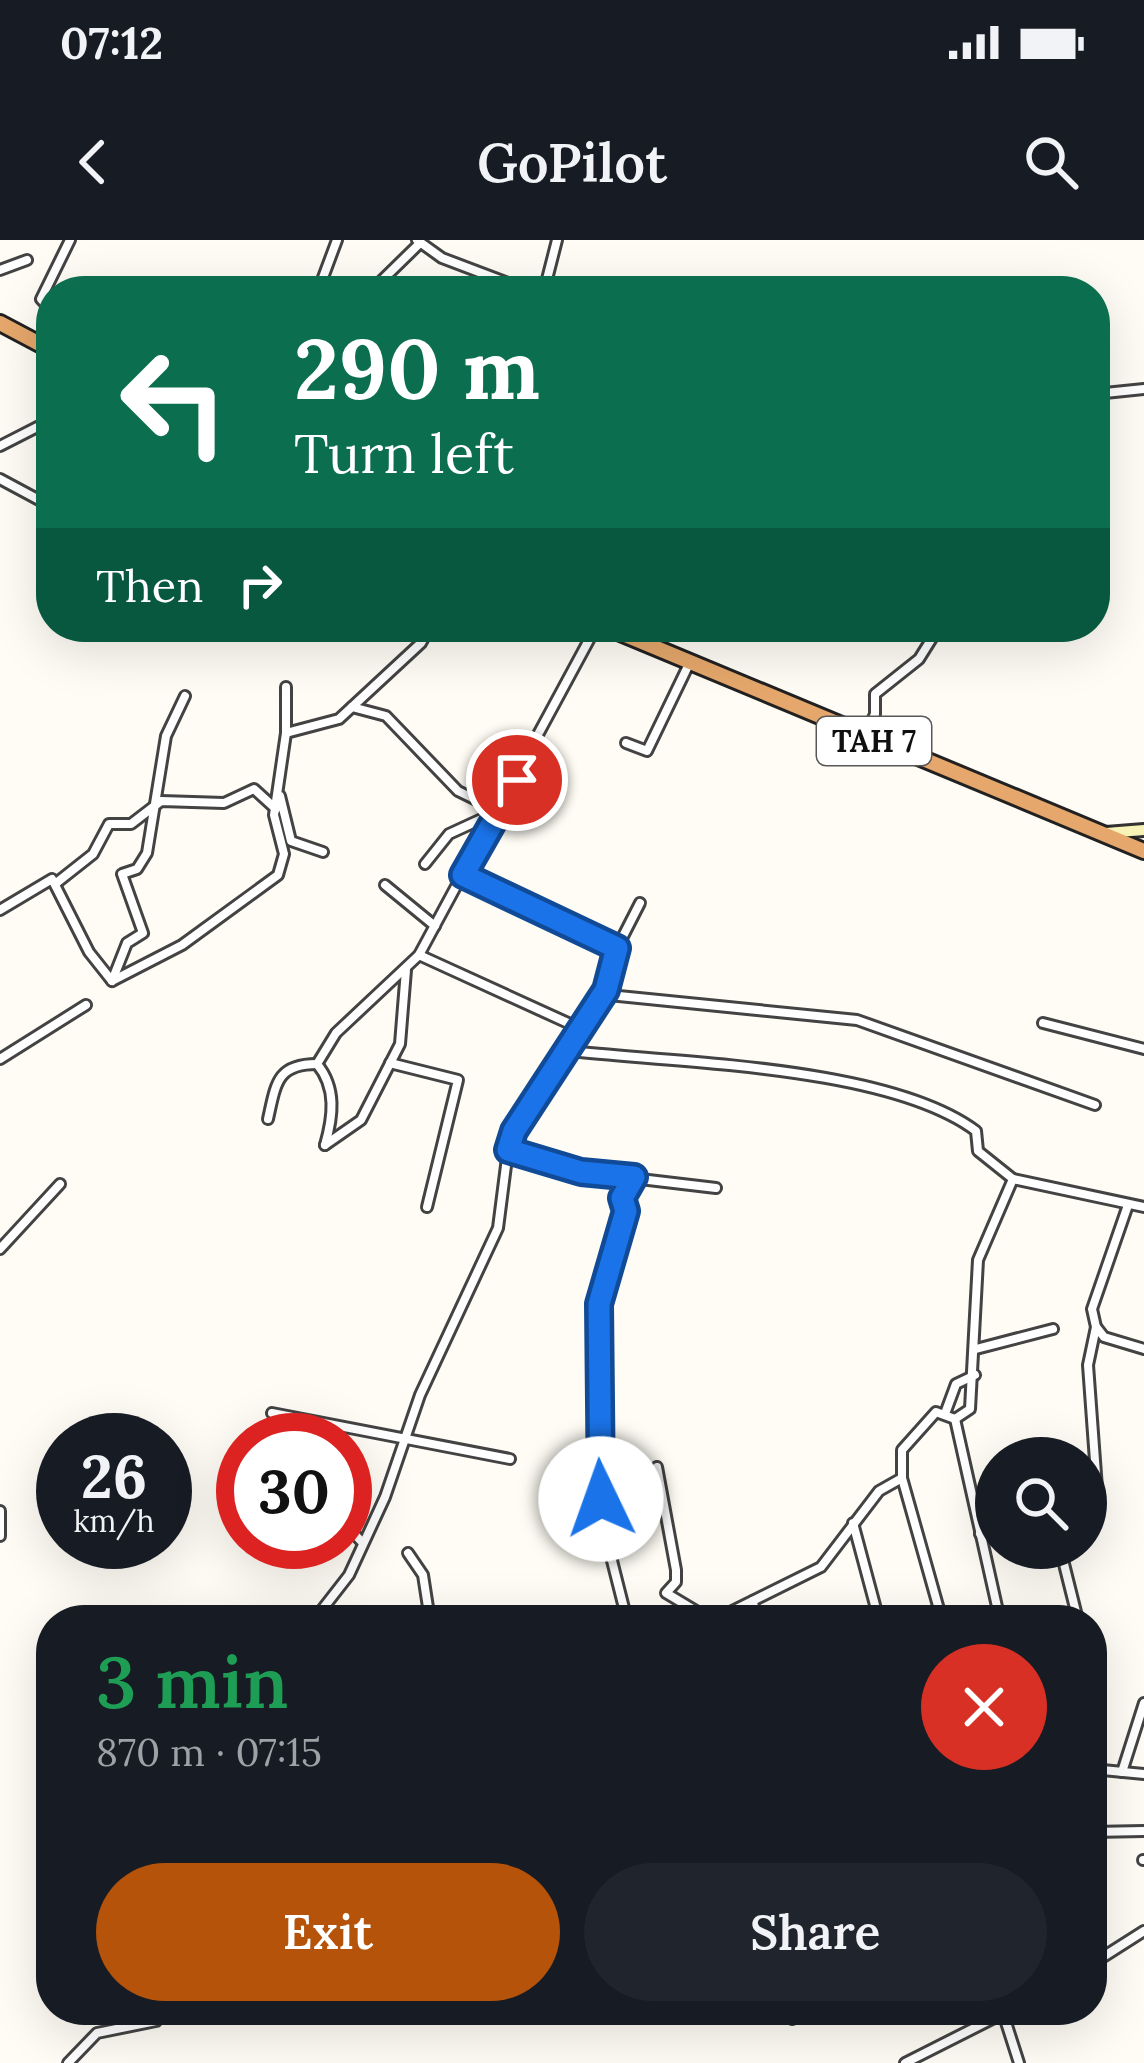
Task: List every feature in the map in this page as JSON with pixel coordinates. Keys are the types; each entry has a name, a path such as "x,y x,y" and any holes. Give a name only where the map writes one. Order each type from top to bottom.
{"highway":[{"path":"0,323 36,342"},
{"name":"TAH 7","path":"642,642 1144,850"}],"street":[{"path":"52,276 70,240"},
{"path":"324,276 337,240"},
{"path":"548,276 557,240"},
{"path":"386,276 418,243 494,276"},
{"path":"0,270 27,260"},
{"path":"1110,392 1144,389"},
{"path":"0,446 36,428"},
{"path":"0,479 36,498"},
{"path":"286,733 339,719 422,642"},
{"path":"317,1064 336,1033 418,955 588,642"},
{"path":"865,737 875,714 875,694 920,659 930,642"},
{"path":"626,742 647,752 690,662"},
{"path":"112,981 182,945 278,875 284,854 276,808 286,733 286,687"},
{"path":"112,981 127,943 143,933 122,874 137,868 147,854 166,736 185,696"},
{"path":"352,706 386,716 458,791 500,811"},
{"path":"55,884 93,854 109,824 131,824 160,801 224,803 254,789 276,808"},
{"path":"280,794 291,841 322,852"},
{"path":"425,864 448,833 500,811"},
{"path":"1103,834 1144,830"},
{"path":"463,875 617,948"},
{"path":"0,910 52,879 89,952 112,981"},
{"path":"385,886 435,926"},
{"path":"372,1521 386,1497 420,1395 498,1228 514,1131 606,990 617,948 640,903"},
{"path":"418,955 579,1028"},
{"path":"317,1064 334,1113 325,1145 361,1120 390,1063 406,1021 406,968"},
{"path":"606,990 857,1021 1094,1106"},
{"path":"0,1060 86,1006"},
{"path":"1043,1023 1144,1049"},
{"path":"570,1051 849,1081 968,1125 976,1132 978,1151 1013,1179 1144,1207"},
{"path":"390,1063 458,1080 427,1207"},
{"path":"268,1119 282,1071 291,1064 317,1064"},
{"path":"508,1150 581,1172 716,1188"},
{"path":"623,1605 604,1529 597,1470 598,1318 626,1211 622,1198 634,1177"},
{"path":"955,1419 970,1409 975,1375 978,1260 1013,1179"},
{"path":"0,1249 60,1184"},
{"path":"1128,1205 1098,1280 1092,1315 1104,1336 1144,1349"},
{"path":"1093,1437 1088,1365 1096,1327"},
{"path":"976,1349 1053,1329"},
{"path":"946,1411 956,1384 975,1375"},
{"path":"938,1605 902,1478 902,1450 936,1412 946,1411 955,1419 975,1511"},
{"path":"372,1434 509,1459"},
{"path":"657,1468 676,1570 676,1582 666,1593 685,1605"},
{"path":"745,1605 821,1567 879,1491 902,1478"},
{"path":"0,1510 0,1536"},
{"path":"853,1521 875,1605"},
{"path":"408,1553 423,1575 428,1605"},
{"path":"328,1605 348,1569"},
{"path":"988,1569 997,1605"},
{"path":"1065,1569 1074,1605"},
{"path":"753,1601 754,1605"},
{"path":"1122,1772 1144,1703"},
{"path":"1107,1770 1144,1774"},
{"path":"1107,1832 1144,1832"},
{"path":"1107,1954 1144,1931"},
{"path":"68,2063 97,2033 133,2025"},
{"path":"905,2063 978,2025"},
{"path":"1009,2025 1019,2063"}],"route":[{"path":"517,780 463,875 617,948 606,990 599,994 570,1051 514,1131 508,1150 581,1172 634,1177 622,1198 626,1211 608,1288 599,1304 597,1470 601,1499"}]}
